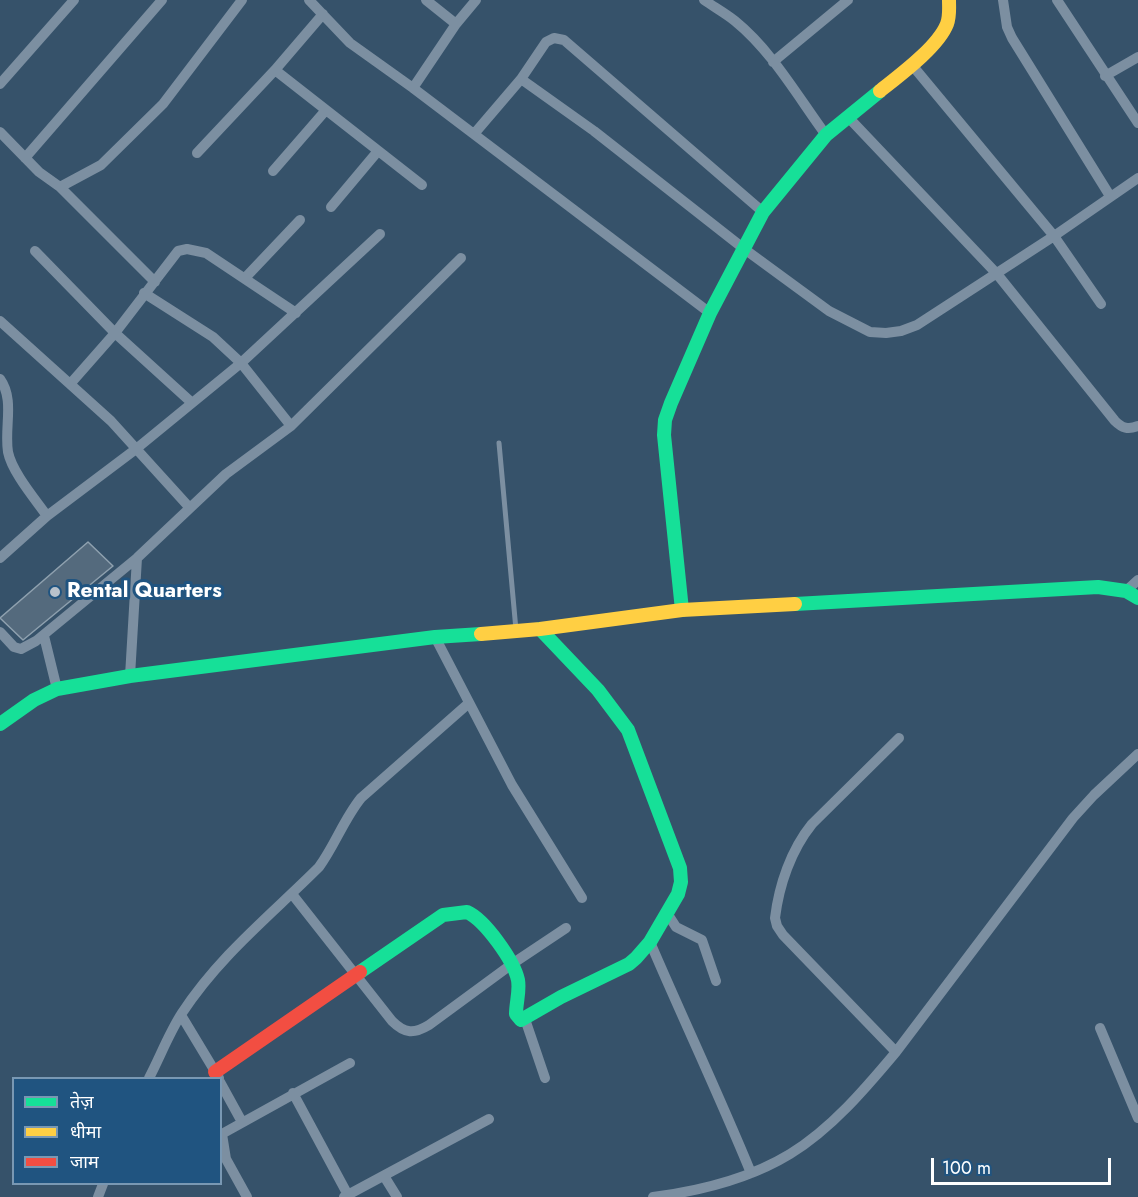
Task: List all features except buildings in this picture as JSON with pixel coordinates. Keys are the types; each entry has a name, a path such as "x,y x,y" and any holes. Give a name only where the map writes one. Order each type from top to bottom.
{"street":[{"path":"0,84 74,0"},
{"path":"25,158 162,0"},
{"path":"60,187 101,165 147,121 163,104 242,0"},
{"path":"309,0 350,43 474,134 652,270 709,317"},
{"path":"426,0 456,24"},
{"path":"413,88 456,24 476,0"},
{"path":"704,0 735,21 773,62 826,135"},
{"path":"773,62 848,0"},
{"path":"682,610 664,435 665,420 671,403 709,317 763,212 826,135 912,65 946,26 949,16 949,0"},
{"path":"1003,0 1007,27 1012,38 1110,196"},
{"path":"1057,0 1138,123"},
{"path":"196,153 275,70 323,14"},
{"path":"474,134 521,79 546,42 554,38 564,40 763,212"},
{"path":"1105,76 1138,57"},
{"path":"912,65 1054,236 1101,304"},
{"path":"275,70 422,185"},
{"path":"521,79 594,130 743,248 829,311 870,332 894,332 916,325 997,274 1138,178"},
{"path":"273,171 326,110"},
{"path":"848,117 997,274 1121,427 1128,429 1138,426"},
{"path":"2,139 39,172 60,187 155,282"},
{"path":"332,207 378,150"},
{"path":"245,278 300,220"},
{"path":"0,558 47,516 136,449 241,363 380,234"},
{"path":"71,383 115,333 178,251 188,249 206,253 296,313"},
{"path":"35,251 115,333 191,402"},
{"path":"0,632 14,647 21,649 44,636 137,558 226,474 291,426 461,258"},
{"path":"144,293 213,337 241,363 291,426"},
{"path":"0,321 111,421 189,507"},
{"path":"0,379 8,395 8,454 13,466 47,516"},
{"path":"130,676 137,558"},
{"path":"0,724 34,700 57,689 130,676 435,637 540,629 682,610 1098,587 1132,594 1138,580"},
{"path":"181,1015 218,1077 356,974 443,915 458,911 470,913 479,920 512,964 518,981 516,1014 518,1018 525,1019 585,984 629,964 642,952 678,894 681,882 680,868 628,730 621,718 540,629"},
{"path":"44,636 57,689"},
{"path":"435,637 512,785 582,898"},
{"path":"150,1077 181,1015 231,950 320,867 348,814 361,798 468,703"},
{"path":"896,1052 783,935 775,918 799,840 812,824 899,738"},
{"path":"653,1197 692,1192 752,1173 789,1154 823,1129 868,1085 896,1052 1073,818 1138,754"},
{"path":"292,894 392,1021 399,1028 408,1032 418,1032 429,1025 512,964 566,928"},
{"path":"667,913 676,927 702,940 716,981"},
{"path":"650,942 752,1173"},
{"path":"525,1019 545,1078"},
{"path":"1100,1029 1138,1118"},
{"path":"222,1133 350,1062"},
{"path":"222,1084 242,1122"},
{"path":"293,1093 346,1196 489,1119"},
{"path":"222,1139 226,1159 247,1197"},
{"path":"384,1176 397,1197"}],"lane":[{"path":"499,443 516,630"}],"traffic: fast":[{"path":"682,610 664,435 665,420 671,403 710,313 763,212 826,135 880,91"},
{"path":"795,604 1098,587 1126,591 1138,598"},
{"path":"360,972 443,915 467,912 490,932 511,962 519,988 516,1014 521,1020 561,997 629,964 650,942 678,894 681,882 680,868 628,730 598,690 540,629"},
{"path":"0,724 34,700 57,689 130,676 435,637 481,634"}],"traffic: slow":[{"path":"880,91 936,42 947,24 949,0"},
{"path":"481,634 540,629 682,610 795,604"}],"traffic: jam":[{"path":"215,1072 360,972"}],"place":[{"name":"Rental Quarters","path":"55,592"}]}
